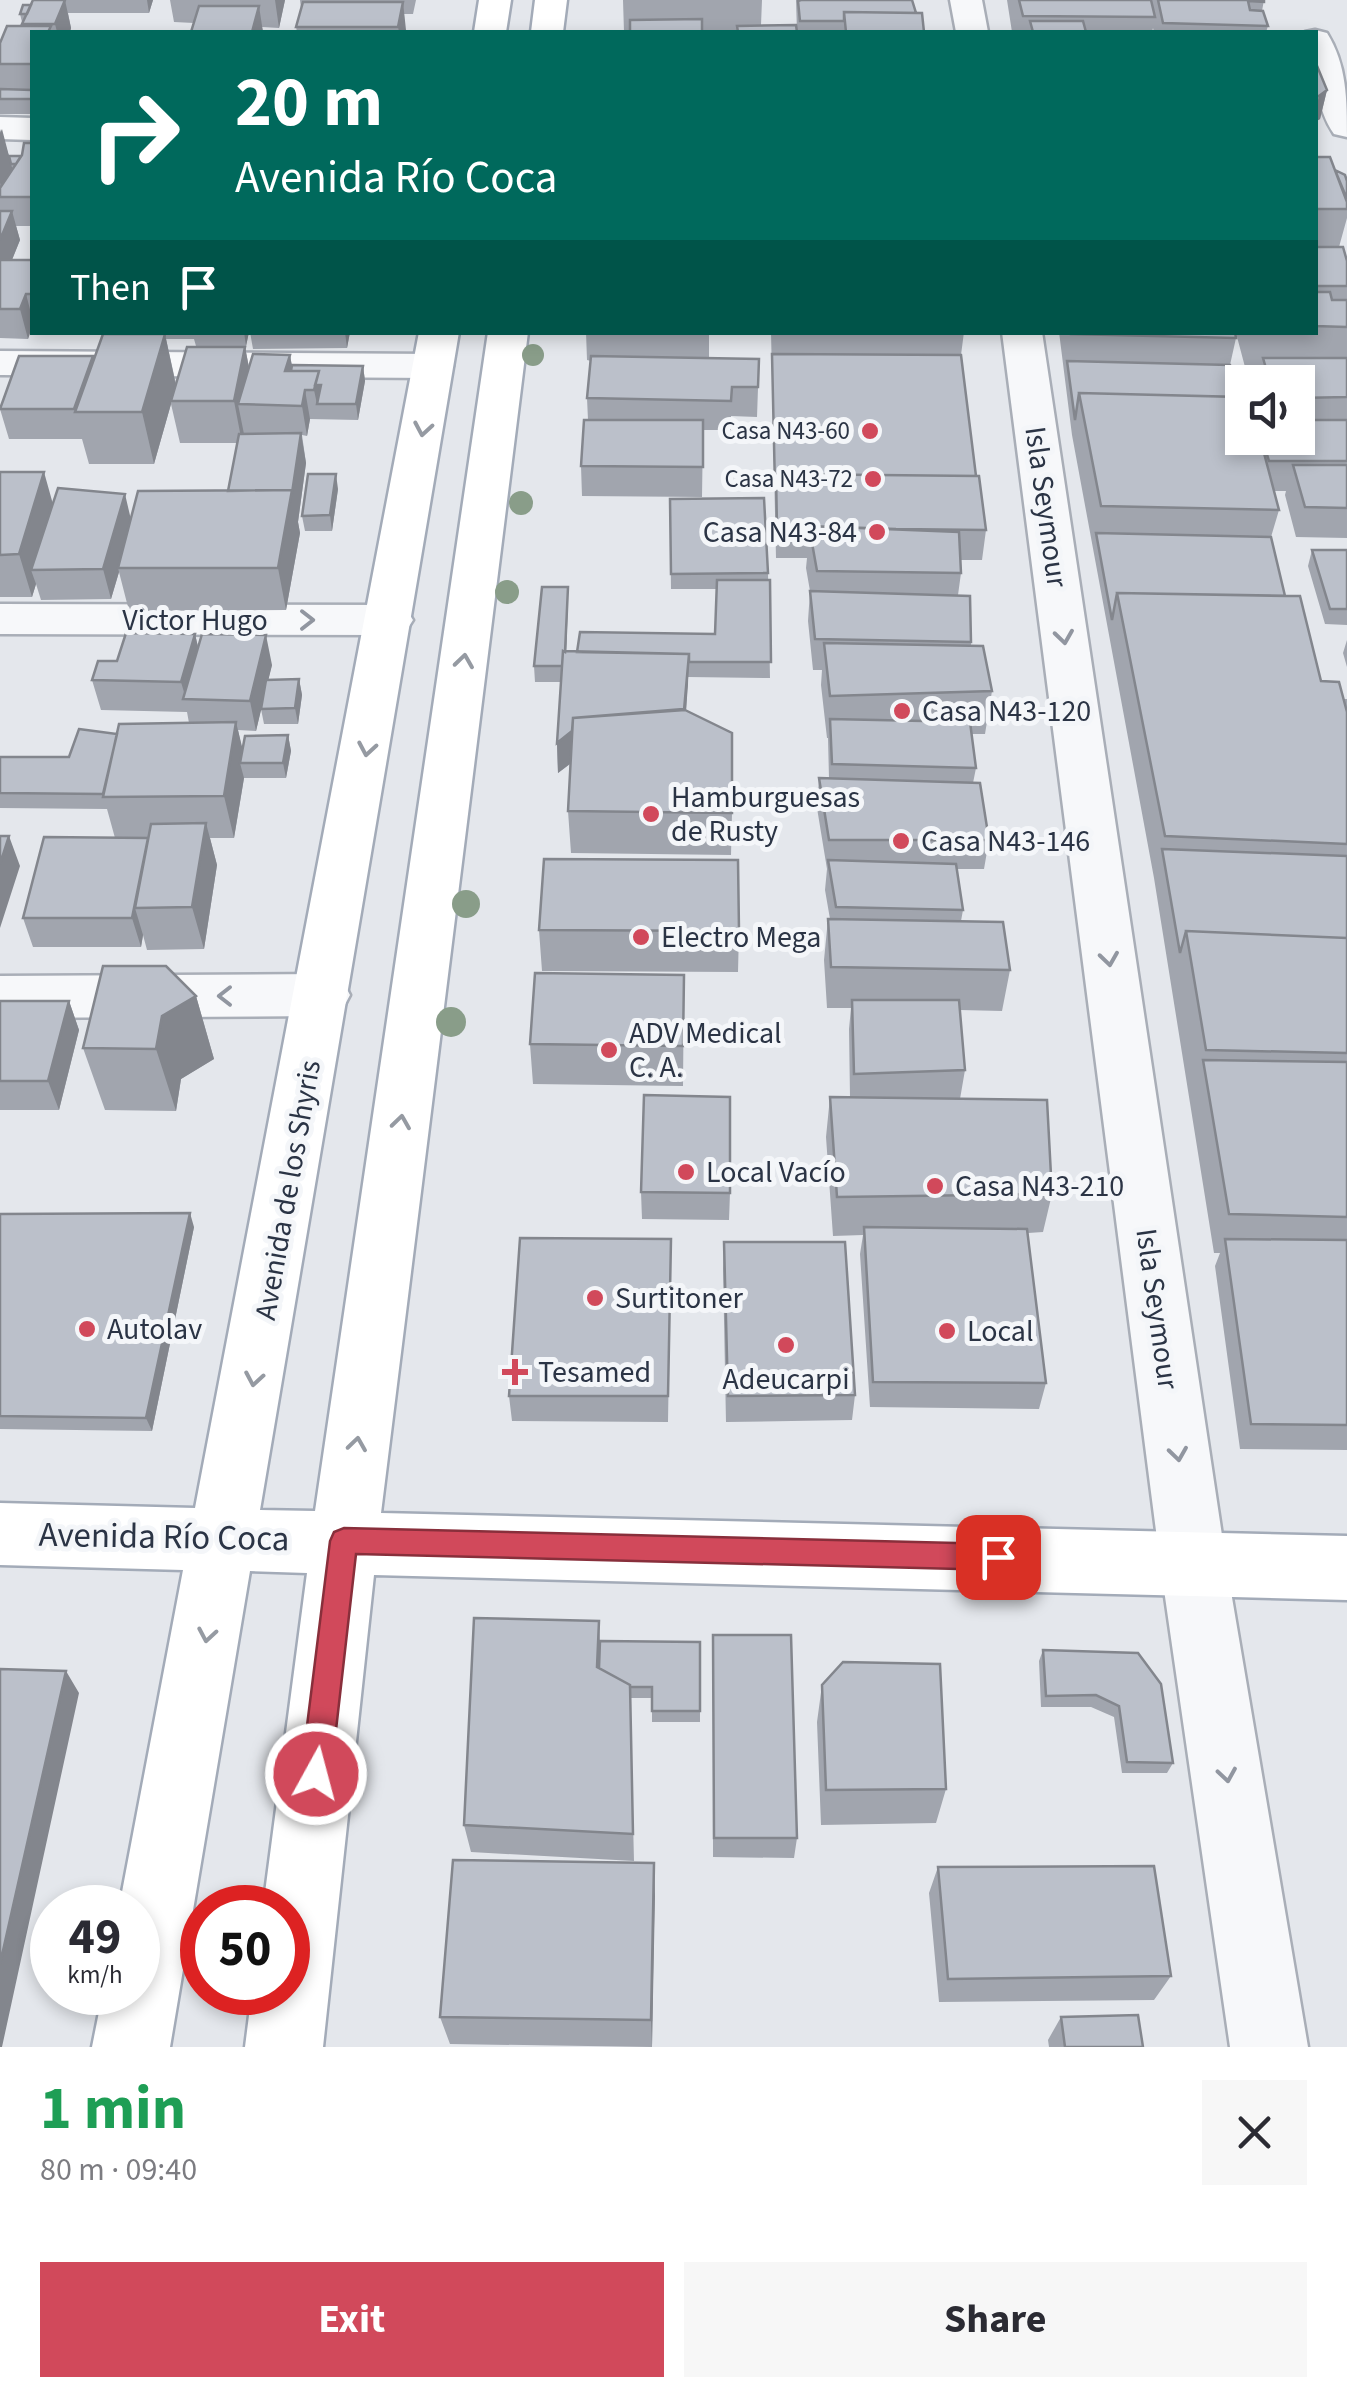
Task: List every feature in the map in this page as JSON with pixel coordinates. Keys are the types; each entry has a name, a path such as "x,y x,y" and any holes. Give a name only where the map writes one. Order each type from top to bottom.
{"main road":[{"path":"490,30 495,0"},
{"path":"548,30 551,0"},
{"path":"284,2047 344,1541 508,335"},
{"name":"Avenida de los Shyris","path":"131,2047 436,350"},
{"name":"Avenida Río Coca","path":"0,1534 1347,1568"}],"street":[{"path":"966,0 972,30"},
{"path":"1318,49 1347,126"},
{"path":"0,128 30,129"},
{"path":"1318,149 1347,150"},
{"path":"0,150 30,150"},
{"name":"Isla Seymour","path":"1022,335 1193,1562 1268,2047"},
{"path":"0,363 436,350"},
{"name":"Victor Hugo","path":"0,620 390,620"},
{"path":"0,997 322,996"}],"building":[{"path":"33,0 65,0 55,24 22,24"},
{"path":"801,0 912,0 916,13 844,12 844,21 800,21 798,1"},
{"path":"1019,0 1151,0 1155,17 1023,16"},
{"path":"1158,0 1264,0 1248,1 1250,10 1263,11 1268,26 1163,23"},
{"path":"303,2 403,2 398,27 296,27"},
{"path":"23,5 31,5 27,14 20,14"},
{"path":"199,6 259,6 253,30 192,30"},
{"path":"844,12 922,13 924,30 846,30"},
{"path":"702,19 702,30 630,30 630,20"},
{"path":"1030,21 1083,21 1085,30 1032,30"},
{"path":"796,25 797,30 738,30 737,26"},
{"path":"7,26 51,26 49,30 30,30 30,64 0,64 0,43"},
{"path":"1318,68 1327,90 1318,96"},
{"path":"0,89 30,90 30,99 0,99"},
{"path":"24,143 30,143 30,197 0,197 0,188 22,155"},
{"path":"9,156 21,156 16,164 11,164"},
{"path":"1318,157 1330,157 1347,209 1318,209"},
{"path":"1335,170 1345,175 1347,199"},
{"path":"0,211 12,211 0,240"},
{"path":"1318,247 1343,247 1347,286 1318,286"},
{"path":"0,260 30,260 30,294 26,294 20,309 0,309"},
{"path":"1318,292 1330,292 1332,300 1347,300 1347,327 1318,326"},
{"path":"103,335 165,335 142,412 75,412"},
{"path":"1112,335 1236,335 1236,338"},
{"path":"187,347 245,347 234,401 171,401"},
{"path":"253,354 290,355 285,371 319,371 314,390 305,390 302,406 238,404"},
{"path":"772,354 961,355 976,476 776,474 775,488"},
{"path":"19,356 93,356 74,409 0,409"},
{"path":"591,356 759,359 758,387 732,387 731,401 587,398"},
{"path":"1263,358 1347,358 1347,397 1315,398 1315,365 1265,365"},
{"path":"1067,361 1230,365 1225,365 1225,397 1079,393 1075,420"},
{"path":"292,365 363,366 356,404 317,404 321,385 315,385 319,371 291,371"},
{"path":"1079,393 1225,397 1225,455 1264,455 1279,510 1101,506"},
{"path":"584,420 703,420 703,467 581,466"},
{"path":"1315,420 1347,420 1347,461 1269,461 1267,455 1315,455"},
{"path":"301,433 292,493 228,491 239,434"},
{"path":"1293,465 1347,465 1347,508 1305,507"},
{"path":"0,472 44,472 19,554 0,555"},
{"path":"308,474 336,474 330,515 302,516"},
{"path":"776,474 979,476 986,530 777,528"},
{"path":"58,488 125,494 103,569 31,570"},
{"path":"292,490 278,568 118,568 138,491"},
{"path":"764,498 768,573 671,574 670,499"},
{"path":"809,526 959,532 961,573 817,571"},
{"path":"1096,533 1271,537 1285,596 1117,593 1112,620"},
{"path":"1312,550 1347,550 1347,609 1330,609"},
{"path":"717,580 770,580 771,662 689,662 689,654 577,652 580,632 715,634"},
{"path":"542,587 568,587 562,666 534,666"},
{"path":"810,591 970,596 971,642 815,639"},
{"path":"1117,593 1300,596 1321,681 1339,682 1347,712 1347,844 1165,836"},
{"path":"126,633 195,634 181,682 92,680 98,661 117,661"},
{"path":"202,634 266,635 250,701 183,699"},
{"path":"824,643 983,646 992,691 830,696"},
{"path":"563,651 689,654 684,710 573,718 572,731 557,743"},
{"path":"299,679 295,708 261,709 266,680"},
{"path":"683,709 732,733 732,813 568,811 573,718"},
{"path":"830,719 970,722 976,768 832,764"},
{"path":"236,722 224,796 103,797 119,724"},
{"path":"79,729 117,734 103,794 0,793 0,757 69,757"},
{"path":"288,735 283,763 240,763 245,736"},
{"path":"819,778 980,783 989,840 829,840"},
{"path":"206,823 192,907 135,908 151,824"},
{"path":"0,836 9,836 0,864"},
{"path":"44,837 148,838 132,918 23,918"},
{"path":"1162,849 1347,856 1347,938 1186,931 1180,953"},
{"path":"544,859 738,860 739,931 539,930"},
{"path":"828,860 956,864 963,910 836,907"},
{"path":"828,919 1003,922 1010,970 831,967"},
{"path":"1186,931 1347,938 1347,1053 1206,1050"},
{"path":"103,966 166,966 196,996 162,1016 156,1049 83,1048"},
{"path":"535,973 684,975 683,1046 530,1044"},
{"path":"852,1000 959,1000 965,1070 854,1074"},
{"path":"0,1001 69,1001 48,1081 0,1081"},
{"path":"1203,1060 1347,1062 1347,1217 1229,1214"},
{"name":"Local Vacío","path":"644,1095 730,1097 730,1193 641,1192"},
{"path":"830,1097 1047,1100 1052,1194 837,1197"},
{"name":"Autolav","path":"190,1213 146,1418 0,1416 0,1214"},
{"name":"Local","path":"864,1227 1027,1229 1046,1383 873,1382"},
{"path":"520,1238 671,1239 668,1396 509,1396"},
{"path":"1225,1239 1347,1240 1347,1425 1251,1424"},
{"name":"Adeucarpi","path":"724,1242 845,1242 855,1395 728,1396"},
{"path":"474,1618 599,1621 597,1667 630,1685 633,1834 464,1825"},
{"path":"713,1635 791,1635 797,1838 714,1838"},
{"path":"600,1641 700,1642 700,1711 652,1711 652,1687 630,1687 599,1668"},
{"path":"1043,1650 1138,1653 1161,1684 1173,1763 1127,1762 1119,1706 1096,1695 1046,1696"},
{"path":"843,1662 940,1664 946,1789 826,1790 822,1685"},
{"path":"0,1669 66,1671 0,1964"},
{"path":"453,1860 654,1863 651,2020 440,2017"},
{"path":"1154,1866 1171,1976 948,1979 938,1867"},
{"path":"1138,2015 1143,2047 1065,2047 1061,2017"}],"place":[{"name":"Casa N43-60","path":"870,431"},
{"name":"Casa N43-72","path":"873,479"},
{"name":"Casa N43-84","path":"877,532"},
{"name":"Casa N43-120","path":"902,711"},
{"name":"Hamburguesas de Rusty","path":"651,814"},
{"name":"Casa N43-146","path":"901,841"},
{"name":"Electro Mega","path":"641,937"},
{"name":"ADV Medical C. A.","path":"609,1050"},
{"name":"Local Vacío","path":"686,1172"},
{"name":"Casa N43-210","path":"935,1186"},
{"name":"Surtitoner","path":"595,1298"},
{"name":"Autolav","path":"87,1329"},
{"name":"Local","path":"947,1331"},
{"name":"Adeucarpi","path":"786,1345"},
{"name":"Tesamed","path":"515,1372"}],"route":[{"path":"316,1774 344,1541 998,1557"}]}
